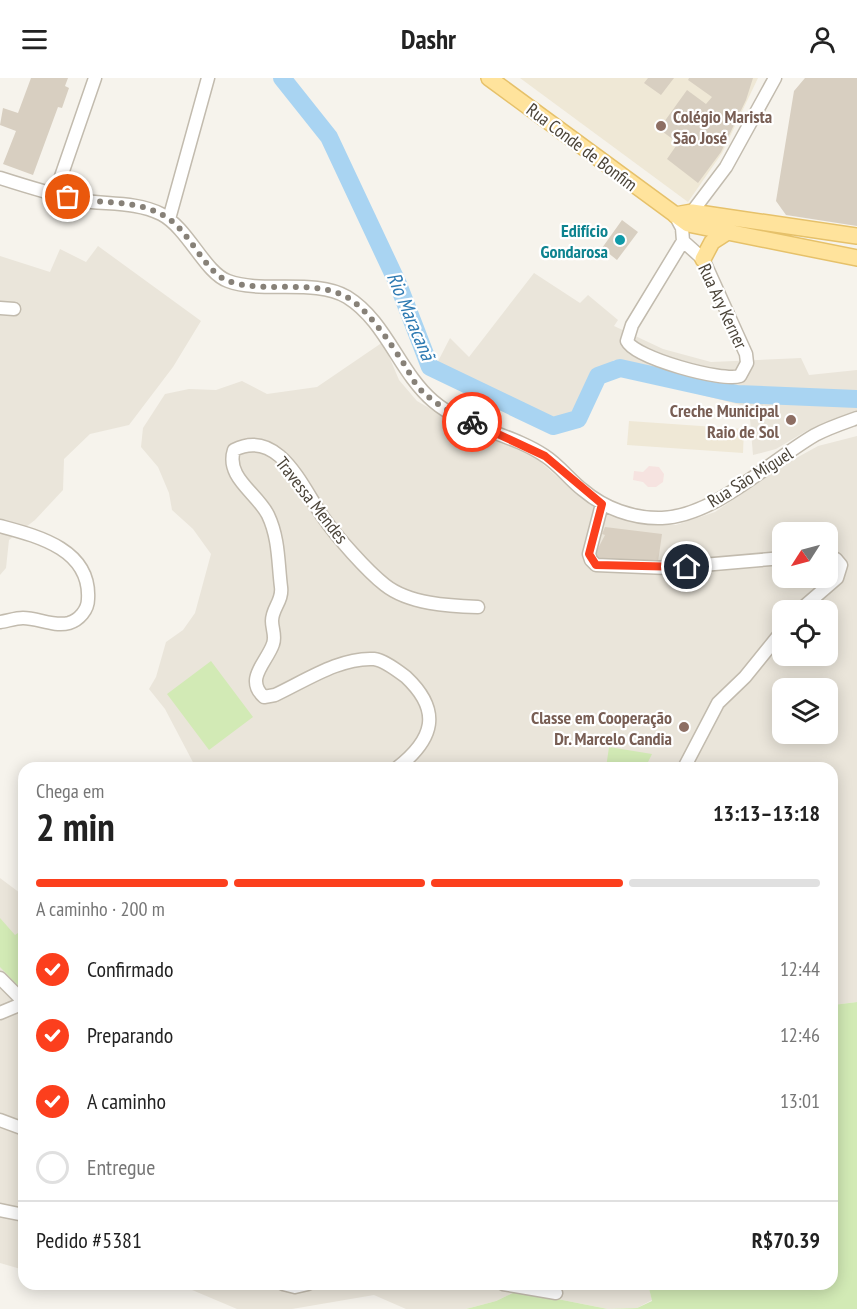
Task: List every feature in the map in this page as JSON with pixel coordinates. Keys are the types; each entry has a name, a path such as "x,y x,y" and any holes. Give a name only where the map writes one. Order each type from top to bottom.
{"main road":[{"name":"Rua Conde de Bonfim","path":"489,78 688,224 857,258"},
{"path":"675,215 692,212 857,236"},
{"path":"703,259 711,242 726,233"}],"street":[{"path":"55,194 95,78"},
{"path":"169,219 208,78"},
{"path":"692,212 726,167 775,78"},
{"name":"Rua São Miguel","path":"0,178 80,200 136,205 169,219 226,281 331,291 353,302 403,361 417,386 435,403 545,456 602,504 643,516 660,518 690,512 710,504 817,434 857,418"},
{"path":"675,215 682,228 683,241"},
{"name":"Rua Ary Kerner","path":"683,241 703,259 746,354 747,363 740,376 726,377 683,367 630,347 627,341 632,325 683,241"},
{"path":"0,308 14,309"},
{"name":"Travessa Mendes","path":"403,762 420,746 428,731 431,715 426,700 417,687 377,659 347,662 275,695 264,697 258,692 256,680 260,665 273,644 273,613 282,595 278,546 269,518 260,500 236,475 230,461 234,450 254,444 271,449 299,479 332,528 386,586 402,594 449,606 478,607"},
{"path":"602,504 589,554 596,565 668,568 772,559"},
{"path":"0,526 46,539 58,545 77,564 87,584 88,595 84,611 70,622 59,624 23,618 0,622"},
{"path":"812,600 825,588"},
{"path":"687,762 718,703 745,676 772,643"},
{"path":"0,978 18,996"},
{"path":"0,1013 18,1005"},
{"path":"0,1120 18,1127"},
{"path":"0,1210 18,1214"},
{"path":"538,1290 556,1293"}],"shaded area":[{"name":"Colégio Marista São José","path":"520,78 758,78 722,153 688,202"},
{"path":"98,246 201,321 173,367 129,425 90,434 64,459 63,490 35,520 9,540 6,568 0,575 0,256 50,272 60,249 86,262"},
{"path":"534,273 580,303 588,295 618,320 614,326 663,349 711,362 801,358 809,375 857,370 857,416 808,430 776,449 753,455 749,407 678,389 614,360 599,375 579,412 554,419 479,396 433,371 450,338 469,357"},
{"path":"383,342 399,380 417,401 443,416 536,458 571,489 605,514 639,522 676,525 715,512 789,462 818,446 857,436 857,1002 838,1004 838,762 193,762 165,709 149,689 156,677 166,642 183,630 195,613 211,554 193,529 172,510 169,493 158,467 141,447 143,428 165,394 189,389 216,390 242,381 267,394 317,387"},
{"path":"629,421 744,429 743,453 627,445"},
{"path":"649,466 659,467 664,474 663,482 656,487 648,487 643,482 633,480 634,471 643,472"},
{"path":"0,878 18,892 18,1268 0,1263"},
{"path":"192,1290 650,1290 652,1300 637,1308 608,1309 517,1291 496,1301 466,1309 406,1309 374,1295 292,1309 237,1309"}],"green space":[{"path":"211,661 253,717 209,750 167,694"},
{"path":"609,747 652,754 648,762 607,762"},
{"path":"0,918 15,935 18,933 18,986 0,967"},
{"path":"857,1002 857,1309 608,1309 637,1308 652,1301 649,1290 838,1290 838,1004"},
{"path":"517,1291 608,1309 466,1309 496,1301"}],"building":[{"path":"31,78 68,78 65,86 69,88 62,108 58,107 33,175 3,164 16,131 0,125 3,108 18,113"},
{"path":"648,78 674,78 661,95 644,83"},
{"path":"689,78 753,78 746,100 721,152 698,183 667,159 678,143 659,129 687,90 706,104 712,97 688,80"},
{"path":"805,78 857,78 857,226 786,215 776,201 794,91"},
{"name":"Edifício Gondarosa","path":"622,220 638,232 617,260 602,248"},
{"path":"605,527 662,534 658,562 593,558 605,535 602,534"}],"waterway":[{"name":"Rio Maracanã","path":"282,78 329,137 398,284 430,367 553,426 578,419 598,376 620,368 737,394 857,399"}],"way so far":[{"path":"68,197 136,205 159,213 174,223 196,246 213,270 226,281 237,284 315,289 343,295 362,309 403,361 417,386 435,403 472,422"}],"place":[{"name":"Colégio Marista São José","path":"661,126"},
{"name":"Edifício Gondarosa","path":"620,240"},
{"name":"Creche Municipal Raio de Sol","path":"791,420"},
{"name":"Classe em Cooperação Dr. Marcelo Candia","path":"684,727"}],"route":[{"path":"472,422 545,456 602,504 589,554 596,565 687,567"}]}
